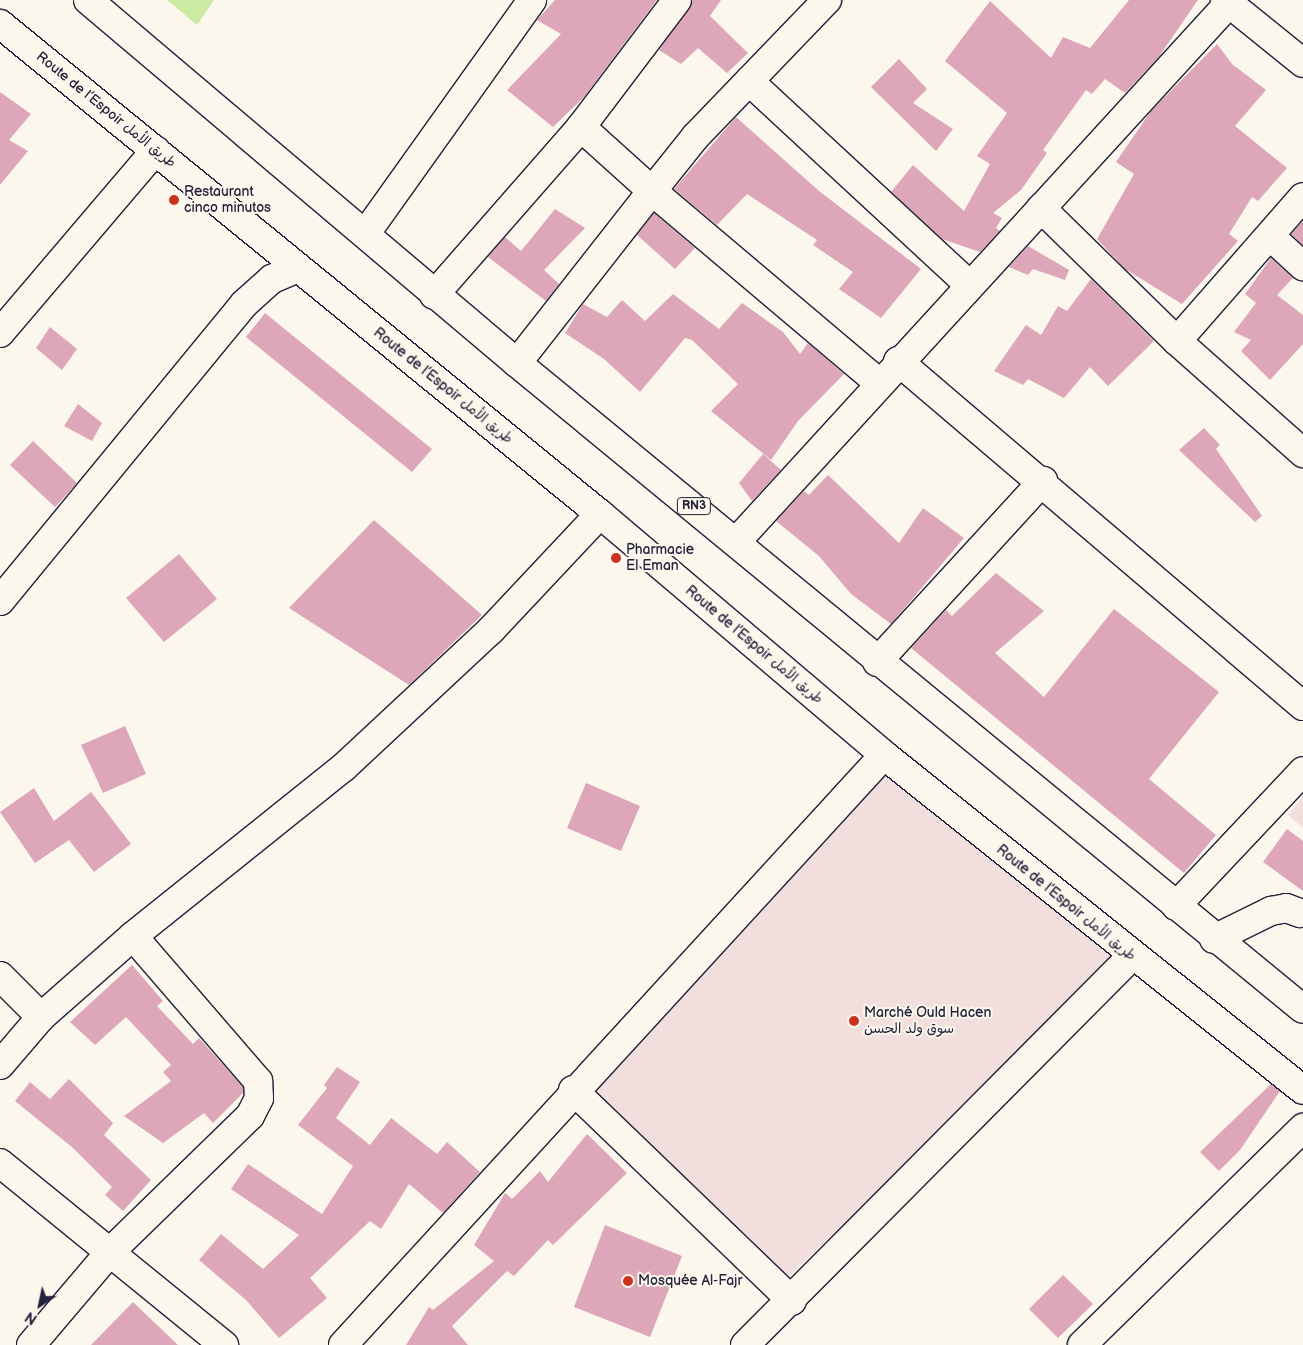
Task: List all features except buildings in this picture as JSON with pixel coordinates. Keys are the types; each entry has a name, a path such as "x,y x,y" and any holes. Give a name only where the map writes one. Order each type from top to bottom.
{"main road":[{"name":"RN3","path":"88,0 366,232 434,294 517,363 736,542 877,662 1303,1010"},
{"path":"366,232 532,0"},
{"path":"434,294 581,127 677,0"},
{"path":"517,363 696,136 827,0"},
{"path":"736,542 898,361 1041,208 1229,1 1303,64"},
{"name":"Route de l’Espoir طريق الأمل","path":"0,24 600,514 884,755 1131,956 1303,1090"},
{"path":"749,81 969,285"},
{"path":"581,127 652,191 879,383"},
{"path":"5,317 156,150"},
{"path":"1177,341 1303,197"},
{"path":"1041,208 1177,341 1303,453"},
{"path":"1270,236 1303,266"},
{"path":"0,601 244,304 272,279 298,268"},
{"path":"898,361 1042,481 1303,706"},
{"path":"877,662 1042,481"},
{"path":"0,1065 41,1017 134,936 344,767 491,630 600,514"},
{"path":"343,1345 573,1090 884,755"},
{"path":"1176,906 1303,771"},
{"path":"1214,939 1270,912 1286,908 1300,913"},
{"path":"31,1345 110,1252 250,1116 259,1098 258,1081 134,936"},
{"path":"745,1345 792,1301 1131,956"},
{"path":"0,976 41,1017"},
{"path":"573,1090 792,1301"},
{"path":"1082,1345 1303,1128"},
{"path":"0,1163 224,1345"}],"shaded area":[{"name":"Marché Ould Hacen سوق ولد الحسن","path":"904,749 1131,946 779,1286 585,1096"},
{"path":"1303,797 1303,828 1288,815"}],"green space":[{"path":"167,0 214,0 197,25"}],"place":[{"name":"Restaurant cinco minutos","path":"174,200"},
{"name":"Pharmacie El Eman","path":"616,558"},
{"name":"Marché Ould Hacen سوق ولد الحسن","path":"854,1021"},
{"name":"Mosquée Al-Fajr","path":"628,1281"}]}
